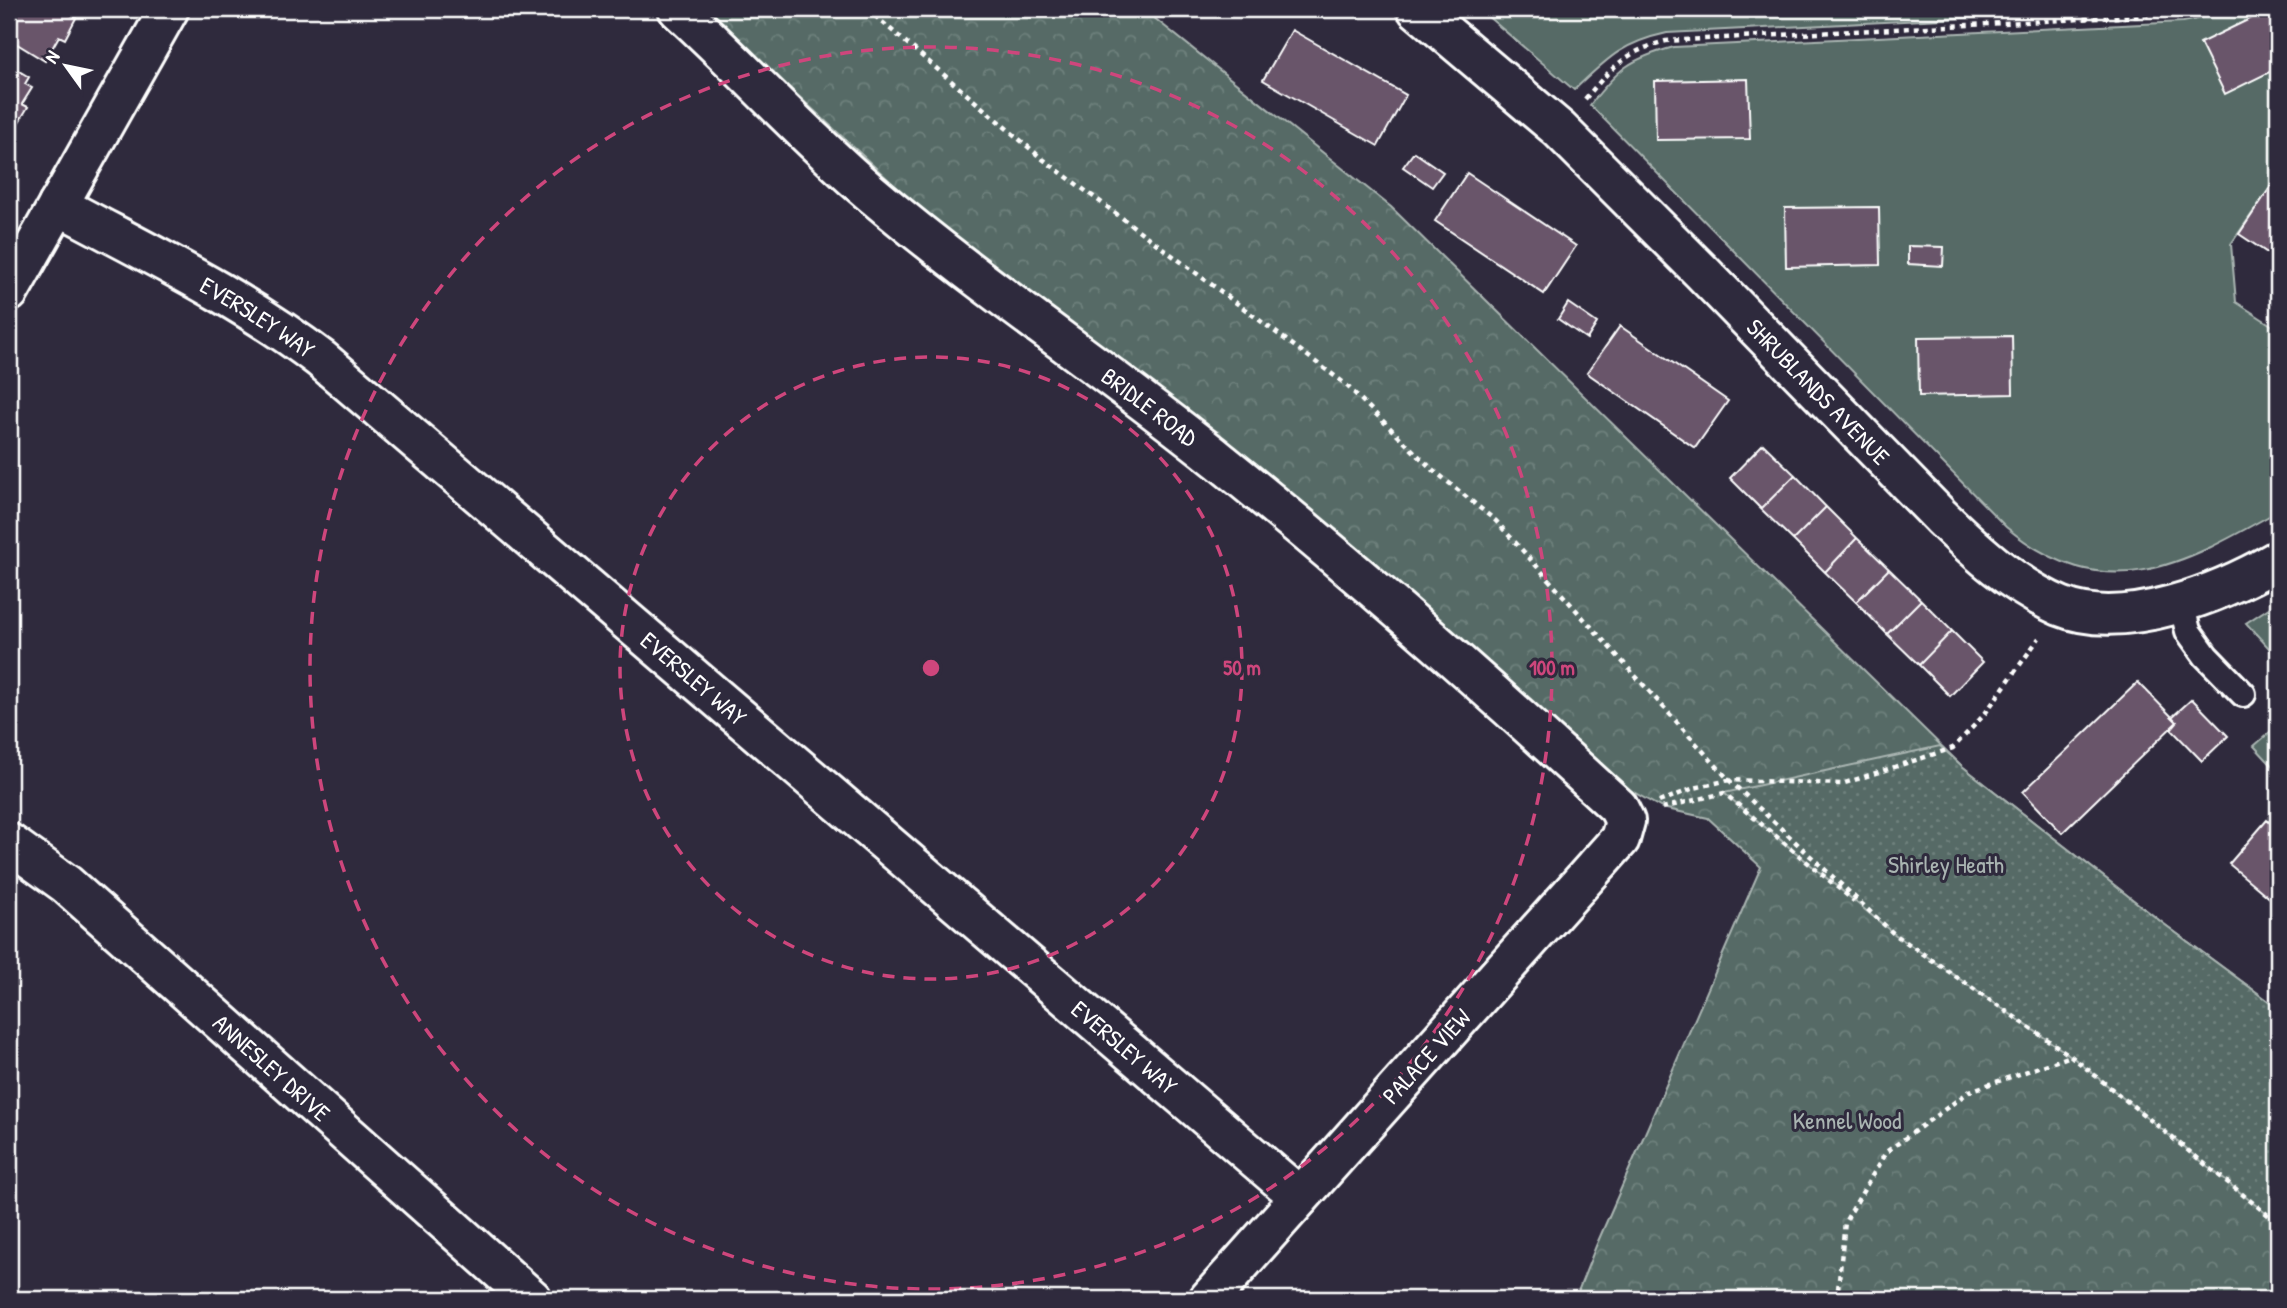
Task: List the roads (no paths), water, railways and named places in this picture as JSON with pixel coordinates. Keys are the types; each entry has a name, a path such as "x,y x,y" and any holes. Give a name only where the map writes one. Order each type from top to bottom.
{"street":[{"path":"15,267 58,205 169,9"},
{"name":"BRIDLE ROAD","path":"678,9 870,191 936,246 1220,461 1486,686 1637,805"},
{"name":"SHRUBLANDS AVENUE","path":"1417,9 1559,129 1974,549 2031,590 2062,606 2089,613 2120,613 2181,603 2247,578 2278,560"},
{"name":"EVERSLEY WAY","path":"58,205 252,310 321,359 1300,1197"},
{"name":"PALACE VIEW","path":"1209,1299 1620,839 1625,821 1637,805"},
{"name":"ANNESLEY DRIVE","path":"9,843 66,884 532,1299"}],"lane":[{"path":"2181,603 2188,631 2206,656 2243,694"}],"park label":[{"name":"Shirley Heath","path":"1946,864"},
{"name":"Kennel Wood","path":"1847,1120"}]}
